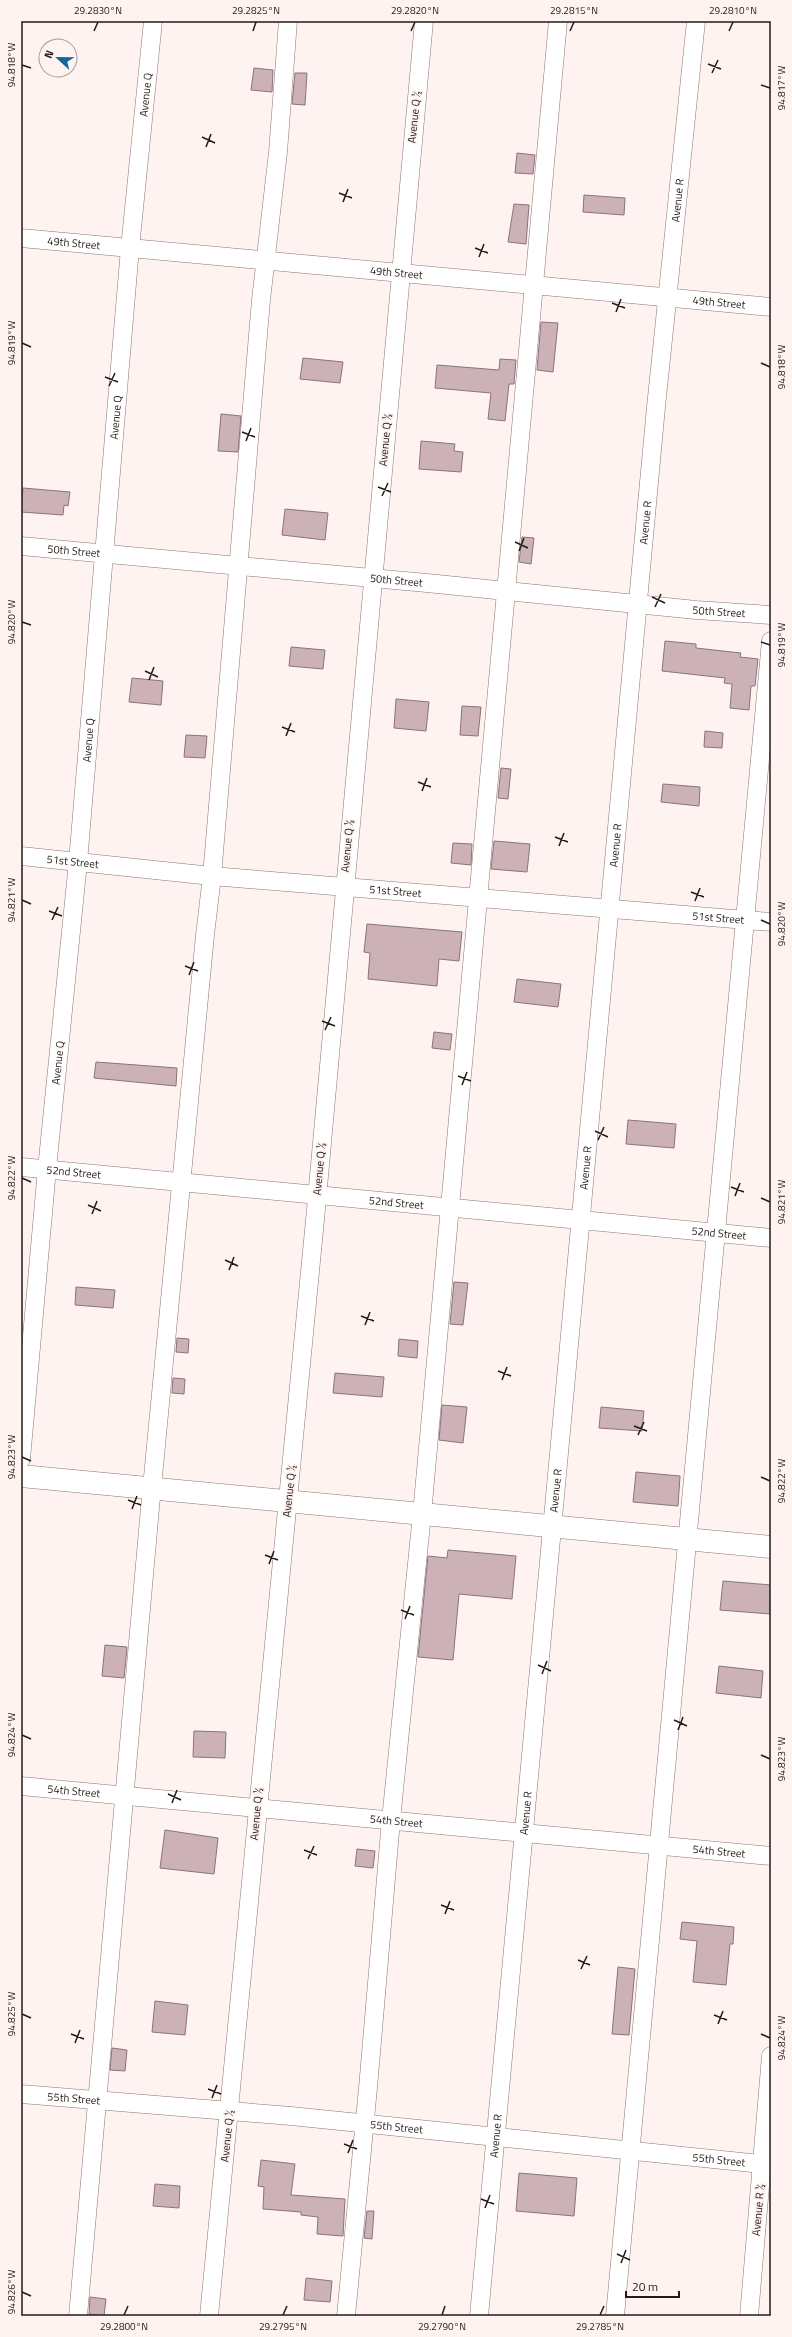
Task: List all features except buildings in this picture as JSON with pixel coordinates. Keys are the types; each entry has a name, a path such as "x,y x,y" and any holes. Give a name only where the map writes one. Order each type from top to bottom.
{"main road":[{"path":"21,1476 771,1547"}],"street":[{"name":"Avenue Q","path":"21,1458 46,1169 78,862 130,248 153,21"},
{"path":"78,2316 126,1795 152,1488 212,876 265,260 278,152 288,21"},
{"name":"Avenue Q ½","path":"209,2316 256,1808 288,1501 317,1195 372,578 424,21"},
{"path":"346,2316 365,2124 390,1820 422,1514 558,21"},
{"name":"Avenue R","path":"479,2316 638,604 696,21"},
{"name":"49th Street","path":"21,238 771,307"},
{"name":"50th Street","path":"21,546 638,604 771,615"},
{"path":"615,2316 771,641"},
{"name":"51st Street","path":"21,856 212,876 771,922"},
{"name":"52nd Street","path":"21,1167 771,1238"},
{"name":"54th Street","path":"21,1786 771,1856"},
{"name":"Avenue R ½","path":"749,2316 766,2164 771,2056"},
{"name":"55th Street","path":"21,2094 229,2111 766,2164"}]}
